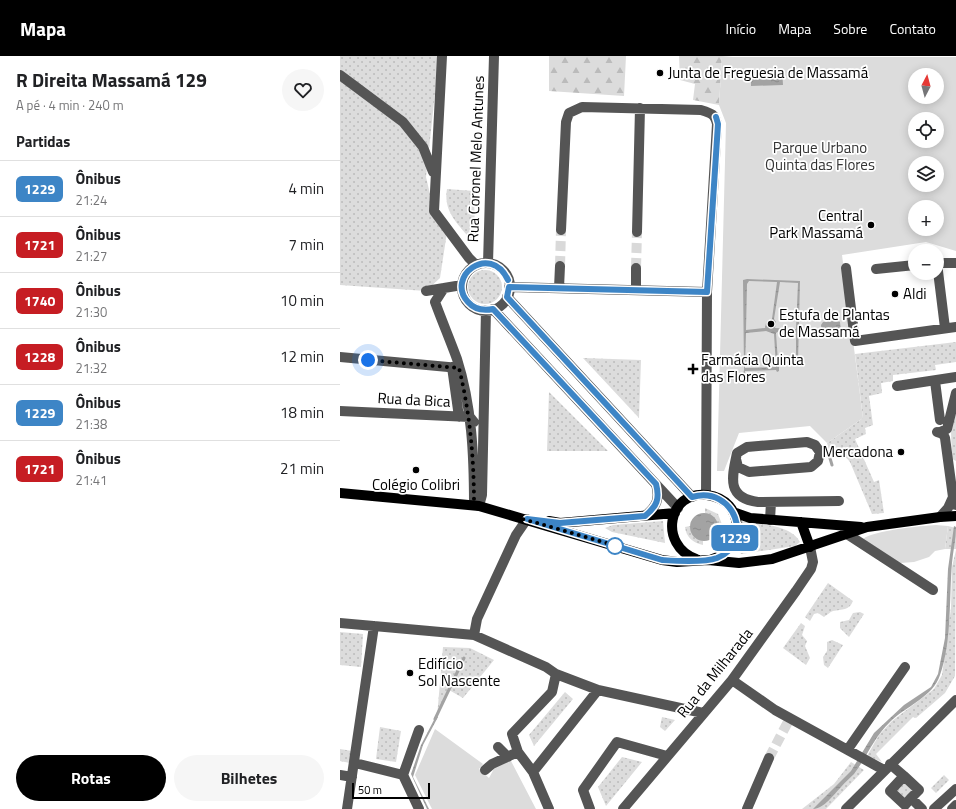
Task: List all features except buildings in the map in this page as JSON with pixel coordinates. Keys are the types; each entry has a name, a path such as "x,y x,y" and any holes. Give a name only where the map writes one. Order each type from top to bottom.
{"main road":[{"path":"340,493 477,505 662,560 677,562 718,557 727,551 734,542 737,532 733,512 726,503 717,497 706,495 692,497 676,510 645,516 560,523 527,519"},
{"path":"676,510 672,532 675,542 684,553 703,560 739,563 772,559 867,528 956,516"},
{"path":"733,512 750,518 867,528"},
{"path":"802,522 810,547"}],"street":[{"path":"442,56 434,211 469,258 476,265"},
{"name":"Rua Coronel Melo Antunes","path":"488,263 494,56"},
{"path":"340,75 403,122 423,147 435,176"},
{"path":"561,230 566,122 569,113 582,107 640,108 701,110 711,113 716,117 718,124 707,292 706,495"},
{"path":"637,232 640,108"},
{"path":"490,310 499,306 507,297 509,287 508,280 501,268 488,263 476,265 466,273 462,285 463,292 471,305 490,310 656,484 676,510"},
{"path":"944,263 956,263"},
{"path":"559,288 560,266"},
{"path":"876,269 908,266"},
{"path":"636,268 636,290"},
{"path":"846,268 855,341 956,327"},
{"path":"939,280 945,328"},
{"path":"426,291 462,285"},
{"path":"509,287 707,292"},
{"path":"444,288 435,302 470,417 477,505"},
{"path":"507,297 692,497"},
{"path":"477,505 482,495 483,427 490,310"},
{"path":"340,357 455,368"},
{"path":"455,368 459,417"},
{"path":"897,386 956,377"},
{"path":"935,381 940,420"},
{"path":"940,517 954,501 945,438 943,434 939,432 947,429 956,393"},
{"name":"Rua da Bica","path":"340,411 470,417 476,424 483,427"},
{"path":"736,459 738,467 749,472 811,467 818,462 820,452 815,445 808,442 748,447 737,453 732,469 732,481 737,494 747,501 840,501"},
{"path":"645,516 658,503 659,494 656,484"},
{"path":"770,520 771,502"},
{"path":"474,635 476,620 516,535 527,519"},
{"path":"846,534 933,590"},
{"name":"Rua da Milharada","path":"623,809 732,680 811,569 813,562 810,547"},
{"path":"340,623 474,635 546,667 556,674 598,690 703,713"},
{"path":"347,809 355,763 374,626"},
{"path":"848,749 905,667"},
{"path":"549,809 533,772 518,752 512,734 552,692 556,674"},
{"path":"732,680 775,710 848,749 904,776 919,790 905,805 890,791 904,776"},
{"path":"533,772 598,690"},
{"path":"846,809 956,700"},
{"path":"419,730 403,775 419,809"},
{"path":"590,809 583,790 617,742 667,756"},
{"path":"498,747 508,757"},
{"path":"485,770 492,764 518,752"},
{"path":"747,809 769,758"},
{"path":"355,763 403,775"},
{"path":"340,775 352,780"},
{"path":"340,780 352,780"},
{"path":"934,809 956,789"},
{"path":"911,798 922,809"},
{"path":"952,809 956,805"}],"green space":[{"path":"340,56 439,56 426,177 434,211 447,232 440,278 426,291 340,285"},
{"path":"549,56 626,56 624,96 549,91"},
{"path":"679,56 733,56 722,57 719,105 693,100 695,84 680,80"},
{"name":"Parque Urbano Quinta das Flores","path":"722,57 956,57 956,251 944,247 944,244 933,244 926,242 842,255 863,418 827,443 810,426 739,433 724,471 717,471 726,123 719,105"},
{"path":"447,189 474,191 475,238 472,241 449,211 446,197"},
{"path":"485,270 497,275 502,287 497,299 485,304 473,299 468,287 473,275"},
{"path":"956,342 956,362 935,365 936,370 893,375 893,381 881,383 882,393 869,396 873,425 865,428 866,434 855,439 874,482 879,480 884,513 872,514 850,462 844,455 829,451 827,443 863,418 855,354"},
{"path":"583,358 641,360 639,418"},
{"path":"549,392 608,451 547,451"},
{"path":"956,407 956,461 952,459 951,433"},
{"path":"705,508 718,514 723,527 717,526 714,518 705,513"},
{"path":"663,521 665,543 612,532 605,528 613,525"},
{"path":"740,521 782,528 796,536 800,542 795,546 741,554 735,545"},
{"path":"936,525 948,526 945,549 935,551 929,557 914,562 900,563 863,539 877,533 887,531 909,527"},
{"path":"690,526 695,538 703,541 703,545 696,543 688,537 685,527"},
{"path":"948,526 956,528 956,549 945,549"},
{"path":"956,550 955,676 945,693 916,718 913,717 876,754 882,762 867,756 879,735 892,721 934,689 942,675 951,608 952,567"},
{"path":"828,583 853,601 847,608 833,611 824,617 818,613 814,614 810,621 805,617"},
{"path":"860,612 864,614 849,637 840,628 840,622 849,620 853,613"},
{"path":"801,623 805,626 802,635 807,641 805,646 810,658 806,665 783,648"},
{"path":"340,632 363,634 361,667 340,665"},
{"path":"832,640 843,645 828,668 824,665 823,657 827,651 827,642"},
{"path":"443,647 470,648 494,660 463,698 449,690 437,717"},
{"path":"565,692 573,699 534,746 529,735"},
{"path":"662,717 675,720 665,731 660,727"},
{"path":"380,727 401,731 396,762 376,759"},
{"path":"435,729 483,764 479,769 489,778 496,765 511,761 536,809 432,809 415,775"},
{"path":"340,749 352,751 350,763 340,761"},
{"path":"622,757 642,762 606,806 598,787"},
{"path":"851,762 864,770 826,809 802,809 834,784"},
{"path":"944,775 949,780 936,793 931,788"},
{"path":"904,776 919,790 905,805 890,791"}],"water":[{"path":"751,69 782,69 783,85 751,86"},
{"path":"743,280 800,281 798,361 779,365 779,371 777,372 776,370 745,371 745,374 743,374","holes":["749,281 777,282 772,319 766,323 765,328 746,330 747,284","780,282 798,283 796,329 775,328 776,322 774,319","766,331 774,334 776,367 745,368 746,333","779,331 796,332 796,360 778,362 776,333"]},
{"path":"837,320 840,322 841,332 839,335 825,337 822,334 821,325 823,322"},
{"path":"704,513 714,517 718,527 714,537 704,541 694,537 690,527 694,517"},
{"path":"954,526 956,527 956,532 952,563 947,648 940,675 936,683 925,695 896,716 884,728 854,774 825,804 821,807 813,809 851,771 874,733 904,705 931,687 938,674 945,638 948,569"},
{"path":"436,716 438,717 423,745 413,777 429,809 427,809 411,774 421,745"}],"waterway":[{"path":"829,455 832,465"},
{"path":"435,719 464,658"}],"tunnel":[{"path":"560,266 561,230"},
{"path":"636,268 637,232"},
{"path":"769,758 790,718"}],"bus line":[{"name":"1229","path":"508,280 501,268 488,263 482,263 471,268 466,273 463,278 463,292 466,300 478,309 493,309 656,484 659,494 658,503 645,516 560,523 527,519 662,560 677,562 708,560 718,557 727,551 734,542 737,532 733,512 726,503 717,497 706,495 692,497 507,297 509,287 707,292 718,124 716,117"}],"place":[{"name":"Junta de Freguesia de Massamá","path":"660,73"},
{"name":"Central Park Massamá","path":"871,225"},
{"name":"Aldi","path":"895,294"},
{"name":"Estufa de Plantas de Massamá","path":"771,324"},
{"name":"Farmácia Quinta das Flores","path":"693,369"},
{"name":"Mercadona","path":"901,452"},
{"name":"Colégio Colibri","path":"416,470"},
{"name":"Edifício Sol Nascente","path":"410,673"}],"route":[{"path":"368,360 459,368 470,417 474,470 474,505 617,546 615,546"}]}
